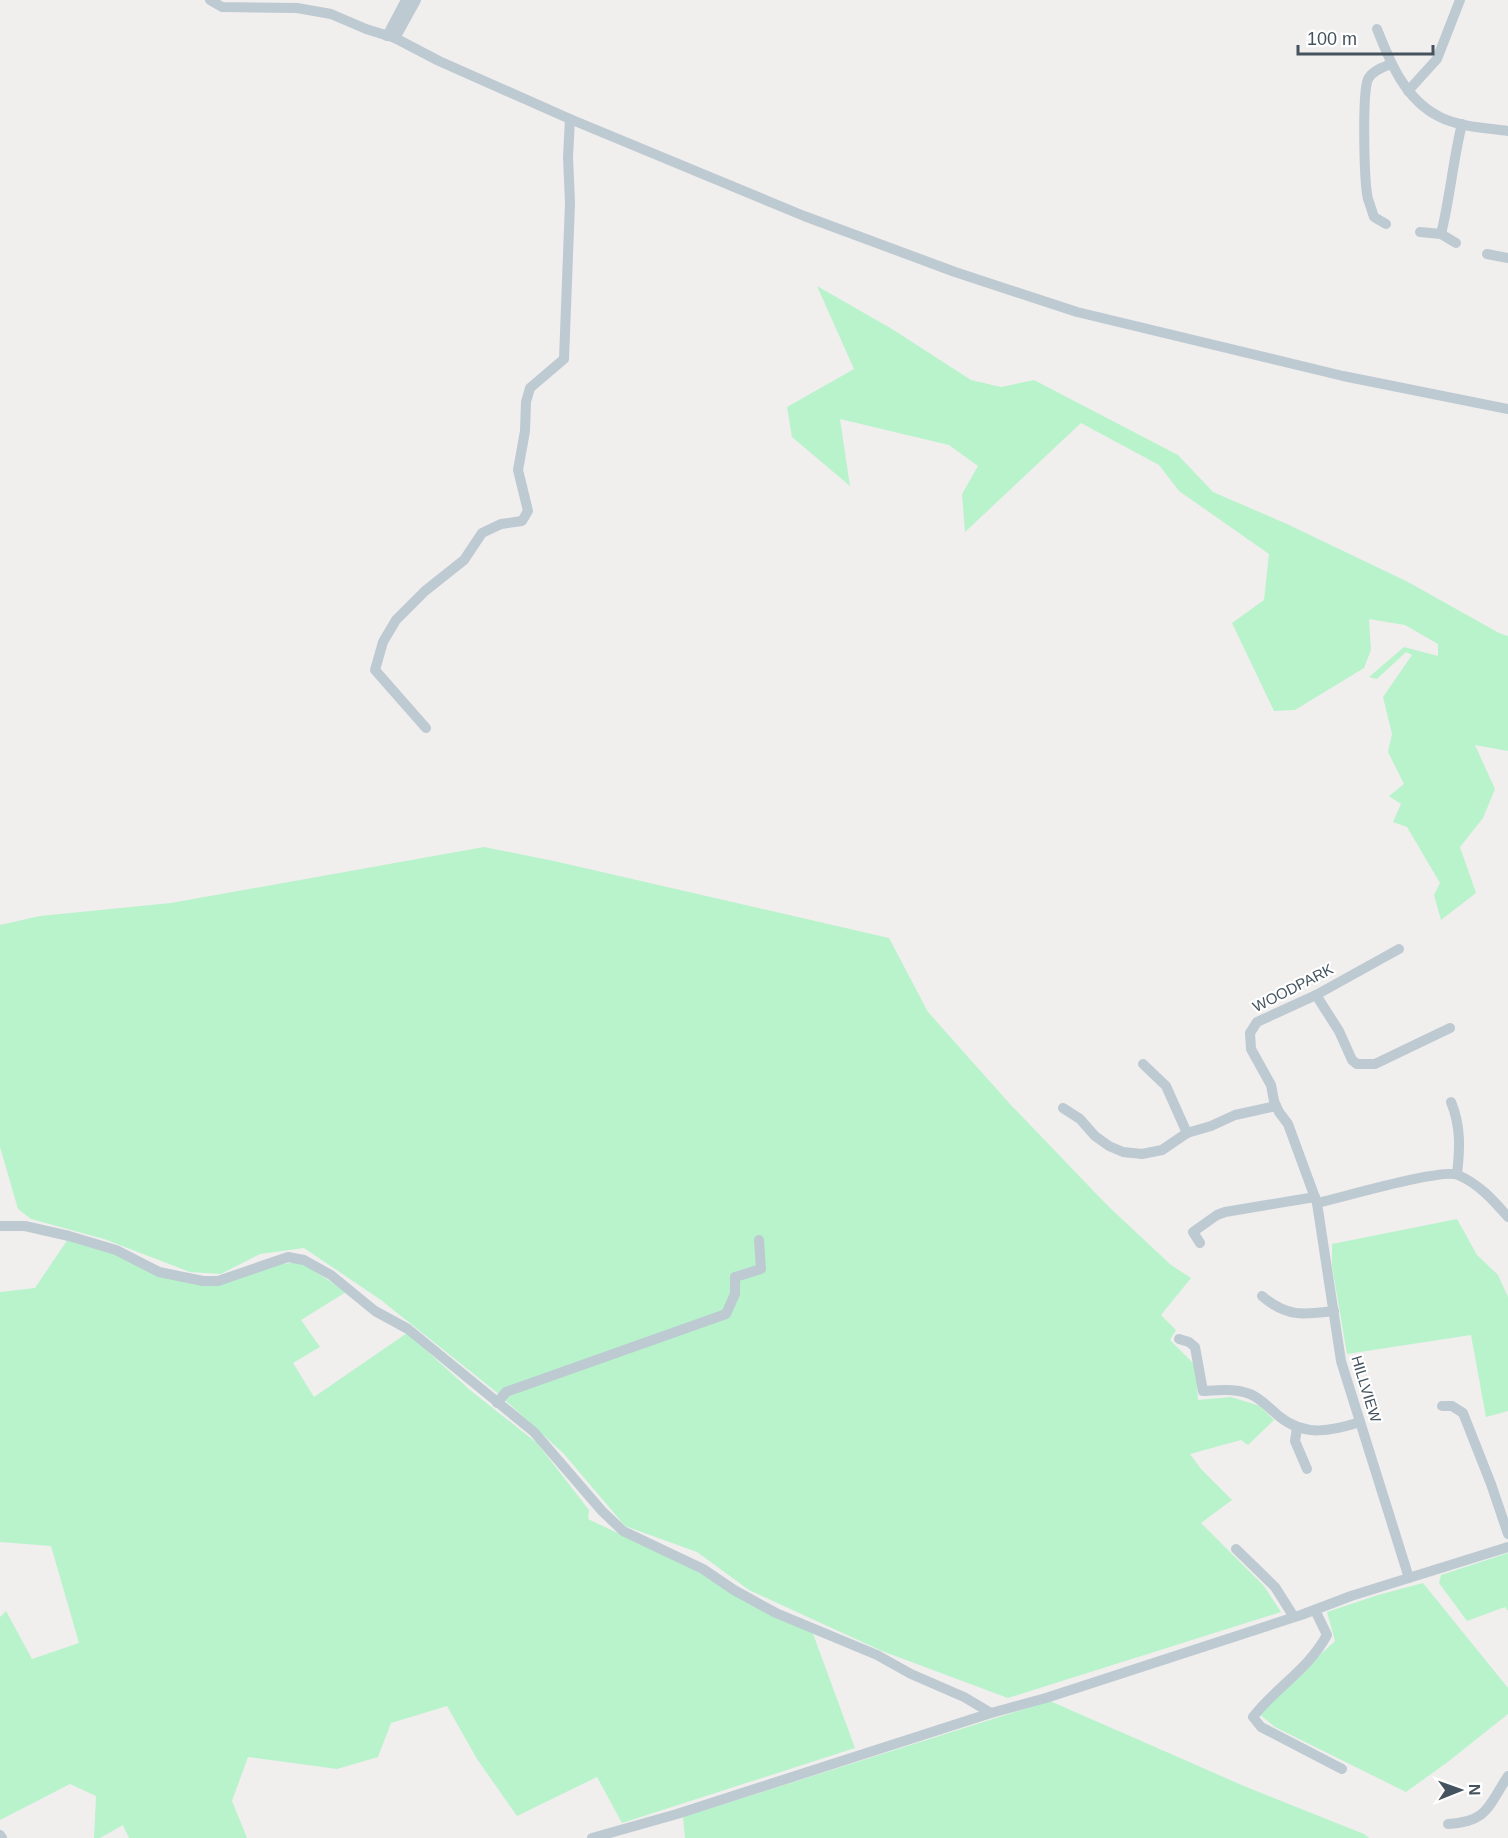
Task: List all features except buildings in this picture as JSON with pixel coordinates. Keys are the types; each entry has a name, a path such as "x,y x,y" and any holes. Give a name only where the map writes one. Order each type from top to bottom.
{"street":[{"path":"210,0 222,7 297,8 331,14 391,37 439,61 570,119 804,216 955,272 1077,312 1343,376 1508,409"},
{"path":"391,37 406,0"},
{"path":"391,37 416,0"},
{"path":"1408,91 1437,58 1460,0"},
{"path":"1377,29 1390,64 1413,97 1439,117 1462,124 1508,131"},
{"path":"1386,224 1374,217 1368,198 1365,168 1365,95 1369,79 1378,69 1390,64"},
{"path":"426,728 375,670 383,642 396,620 425,591 464,560 482,533 501,524 522,521 528,511 518,470 525,430 526,402 530,388 564,359 570,203 568,157 570,119"},
{"path":"1441,234 1449,202 1456,147 1462,124"},
{"path":"1420,232 1441,234 1456,243"},
{"path":"1486,254 1508,258"},
{"name":"WOODPARK","path":"1296,1144 1288,1124 1276,1106 1271,1085 1251,1049 1252,1027 1257,1022 1316,995 1399,949"},
{"path":"1316,995 1339,1031 1352,1060 1357,1064 1375,1064 1450,1028"},
{"path":"1142,1063 1166,1086 1186,1133"},
{"path":"1452,1102 1459,1128 1457,1174"},
{"path":"1063,1108 1080,1119 1095,1136 1110,1146 1130,1153 1154,1153 1186,1133 1211,1126 1235,1115 1276,1106"},
{"name":"HILLVIEW","path":"1296,1144 1316,1200 1341,1361 1409,1578"},
{"path":"1200,1243 1193,1232 1216,1215 1237,1209 1316,1200 1430,1176 1457,1174 1483,1190 1508,1217"},
{"path":"0,1226 25,1226 69,1236 116,1250 159,1272 203,1281 218,1281 288,1257 304,1260 331,1275 375,1311 408,1329 534,1432 602,1511 623,1531 704,1569 734,1590 776,1613 877,1655 991,1713"},
{"path":"498,1403 506,1392 726,1314 735,1294 735,1277 761,1269 759,1240"},
{"path":"1260,1295 1273,1306 1296,1315 1334,1311"},
{"path":"1179,1339 1195,1347 1203,1391 1237,1391 1250,1394 1297,1428 1327,1431 1360,1422"},
{"path":"1442,1406 1452,1406 1463,1413 1508,1534"},
{"path":"1297,1428 1295,1441 1307,1470"},
{"path":"592,1838 676,1814 991,1713 1046,1698 1315,1610 1351,1596 1508,1547"},
{"path":"1236,1549 1275,1587 1294,1617"},
{"path":"1315,1610 1327,1635 1320,1648 1298,1674 1264,1702 1253,1717 1261,1727 1342,1769"},
{"path":"1448,1824 1462,1824 1477,1819 1491,1805 1508,1776"}],"green space":[{"path":"817,286 892,329 971,380 1001,387 1034,380 1178,455 1213,492 1287,524 1408,582 1508,636 1508,751 1475,745 1495,789 1483,818 1460,847 1476,893 1441,920 1434,895 1440,883 1407,827 1393,822 1401,804 1389,796 1404,784 1388,752 1392,734 1383,697 1412,655 1406,652 1377,679 1369,677 1404,647 1438,656 1438,644 1405,625 1369,619 1371,650 1364,668 1295,710 1274,711 1232,623 1264,600 1269,554 1179,491 1159,465 1081,423 965,532 962,494 978,466 949,445 840,419 850,486 792,437 787,407 854,369"},
{"path":"484,847 889,938 928,1012 1009,1103 1108,1206 1171,1265 1191,1278 1161,1315 1176,1330 1170,1340 1196,1366 1198,1400 1231,1397 1260,1406 1274,1420 1248,1445 1241,1440 1190,1454 1201,1469 1232,1500 1201,1523 1264,1586 1281,1612 1008,1698 882,1651 749,1590 697,1552 625,1526 564,1454 495,1391 381,1300 304,1248 260,1254 221,1274 190,1272 104,1239 31,1219 18,1209 0,1147 0,925 40,916 171,903"},
{"path":"1457,1219 1477,1255 1498,1275 1508,1297 1508,1411 1486,1417 1471,1335 1347,1354 1332,1266 1332,1244"},
{"path":"68,1239 207,1284 280,1264 301,1262 346,1292 301,1320 320,1347 293,1363 314,1397 407,1333 470,1390 537,1443 589,1510 588,1519 698,1571 812,1631 855,1748 622,1823 597,1777 517,1816 477,1759 447,1706 391,1723 378,1757 337,1769 248,1757 232,1801 247,1838 129,1838 123,1825 100,1838 94,1838 96,1796 70,1784 0,1820 0,1617 6,1611 32,1659 79,1643 51,1546 0,1542 0,1292 35,1288"},
{"path":"1508,1553 1508,1611 1505,1607 1467,1621 1439,1583 1441,1575"},
{"path":"1423,1583 1508,1688 1508,1714 1449,1761 1406,1792 1275,1727 1258,1713 1335,1641 1327,1612"},
{"path":"1050,1701 1369,1838 685,1838 683,1817"}]}
